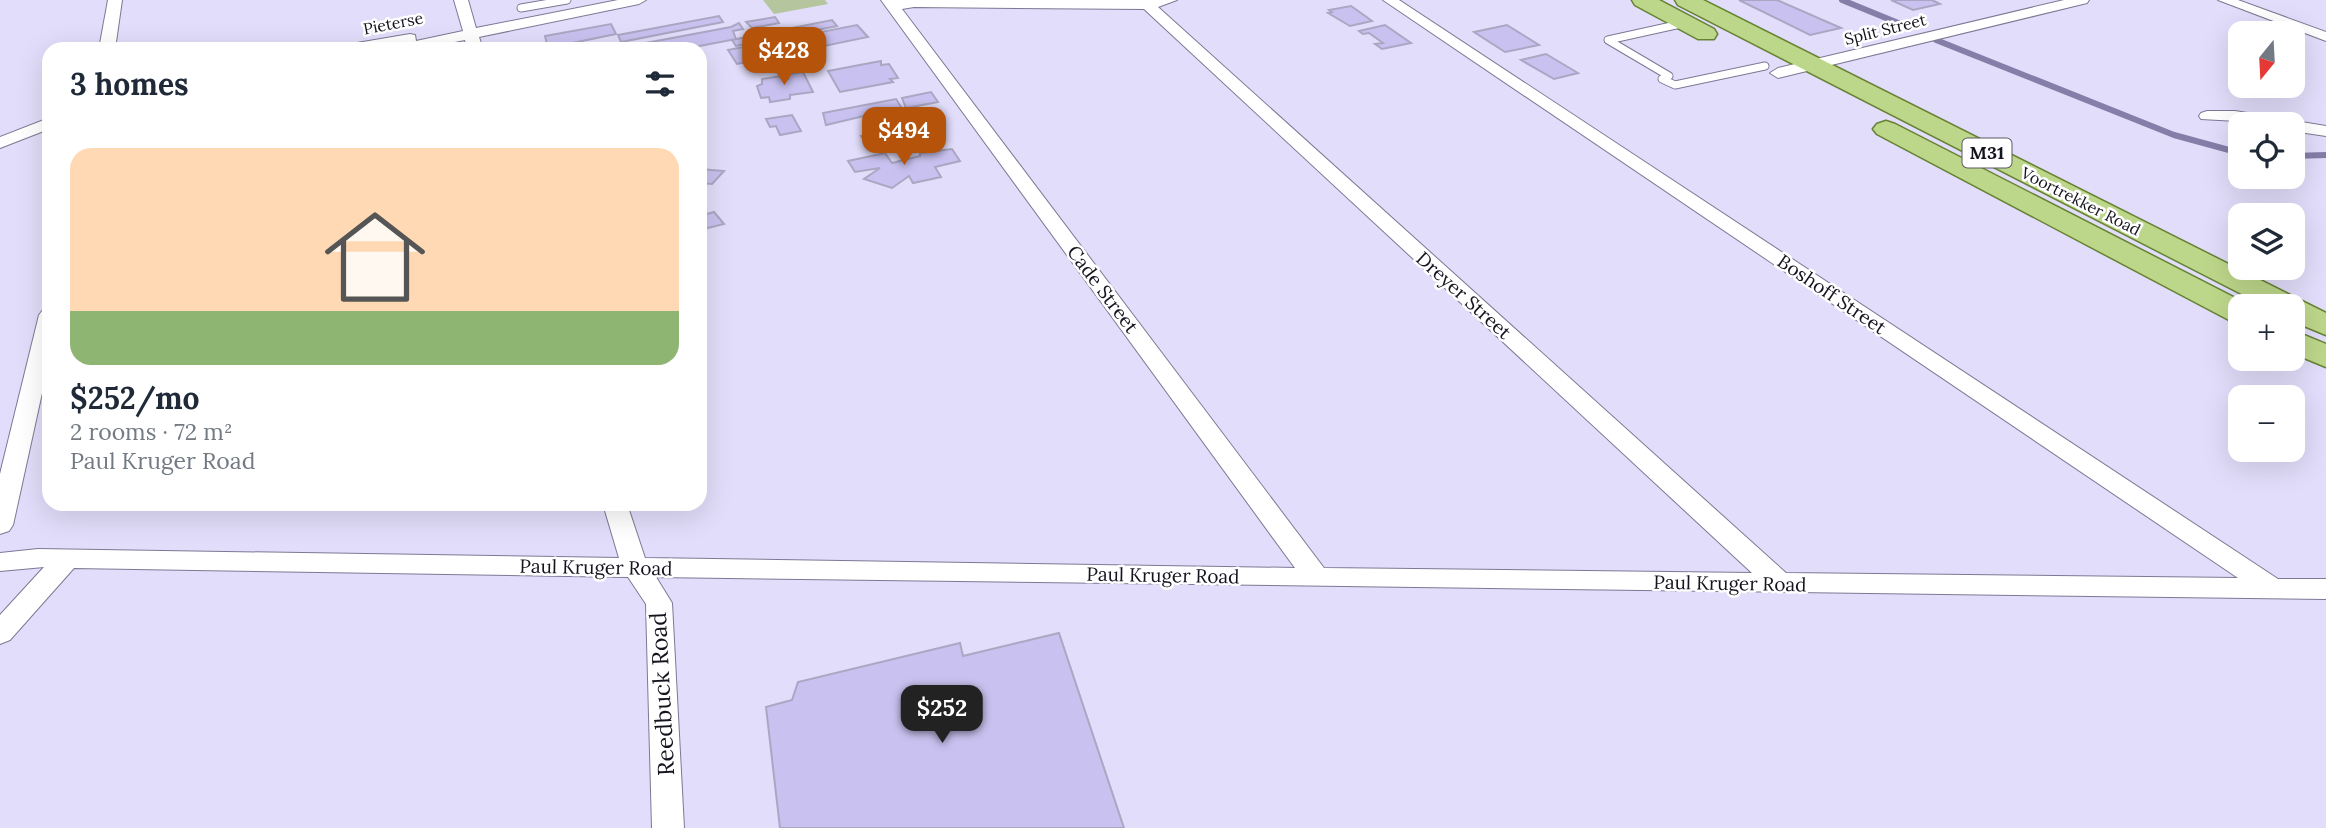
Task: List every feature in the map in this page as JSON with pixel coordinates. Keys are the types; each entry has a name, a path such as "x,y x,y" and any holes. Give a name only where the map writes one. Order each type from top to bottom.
{"main road":[{"name":"Voortrekker Road","path":"1643,0 1685,11 1813,65 2265,294"},
{"name":"Voortrekker Road","path":"1685,11 1772,69 2228,307"},
{"name":"Voortrekker Road","path":"2305,314 2326,325"},
{"path":"2305,346 2326,357"}],"street":[{"path":"108,42 114,0"},
{"path":"461,0 472,37"},
{"name":"Pieterse","path":"440,42 472,37 523,15 639,0"},
{"path":"891,3 1148,5 1170,0"},
{"name":"Boshoff Street","path":"1390,0 2274,589"},
{"name":"Split Street","path":"1772,69 1813,65 2082,0"},
{"path":"2225,0 2326,37"},
{"name":"Cade Street","path":"891,3 1317,578"},
{"name":"Dreyer Street","path":"1148,5 1781,584"},
{"name":"Pieterse","path":"422,42 472,37"},
{"path":"2207,116 2228,116"},
{"path":"0,143 42,126"},
{"path":"2305,128 2326,131"},
{"path":"0,525 42,344"},
{"path":"617,511 635,567"},
{"name":"Paul Kruger Road","path":"0,562 38,558 66,561 1317,578 2326,589"},
{"path":"0,634 66,561"},
{"name":"Reedbuck Road","path":"635,567 659,603 668,828"}],"lane":[{"path":"523,15 567,0"},
{"path":"1685,11 1608,40 1669,76 1662,79 1675,85 1688,85 1772,69"}],"green space":[{"path":"763,0 825,0 828,4 774,14"}],"building":[{"path":"1739,0 1777,0 1841,28 1810,35"},
{"path":"1891,0 1932,0 1940,4 1913,10"},
{"path":"1351,6 1372,21 1350,26 1328,13 1332,12 1329,10"},
{"path":"719,16 723,22 621,42 618,35"},
{"path":"775,17 779,23 752,28 746,22"},
{"path":"832,20 837,26 736,46 732,40"},
{"path":"739,23 743,29 733,31 736,39 707,45 707,42 651,42 731,27"},
{"path":"611,24 616,34 577,42 546,42 545,36"},
{"path":"857,25 868,37 737,64 728,50"},
{"path":"1385,25 1411,43 1382,49 1375,44 1383,43 1369,33 1363,34 1359,31"},
{"path":"1507,25 1539,45 1505,52 1474,32"},
{"path":"1546,54 1578,73 1554,79 1521,60"},
{"path":"881,61 881,65 889,64 898,78 890,79 893,82 840,92 828,71"},
{"path":"803,72 813,92 790,95 790,99 770,102 769,97 761,98 757,86 762,84 762,79 782,76 782,79 788,79 789,74"},
{"path":"931,92 938,102 906,108 902,98"},
{"path":"896,99 903,110 886,114 885,111 826,125 823,113"},
{"path":"792,115 801,131 780,135 776,126 770,127 766,119"},
{"path":"924,118 937,139 917,144 914,139 868,147 861,136 885,132 883,130 899,126 896,124"},
{"path":"952,149 960,161 935,167 941,177 913,183 909,176 892,188 864,179 880,168 855,172 848,161 885,153 892,163 920,156 920,153"},
{"path":"707,170 724,171 712,184 707,184"},
{"path":"714,212 724,224 707,228 707,214"},
{"path":"1059,633 1124,828 780,828 766,707 792,700 798,682 960,643 963,656"}],"waterway":[{"path":"1842,0 1908,27"},
{"path":"1936,40 2174,135 2228,150"},
{"path":"2305,156 2326,155"}]}
